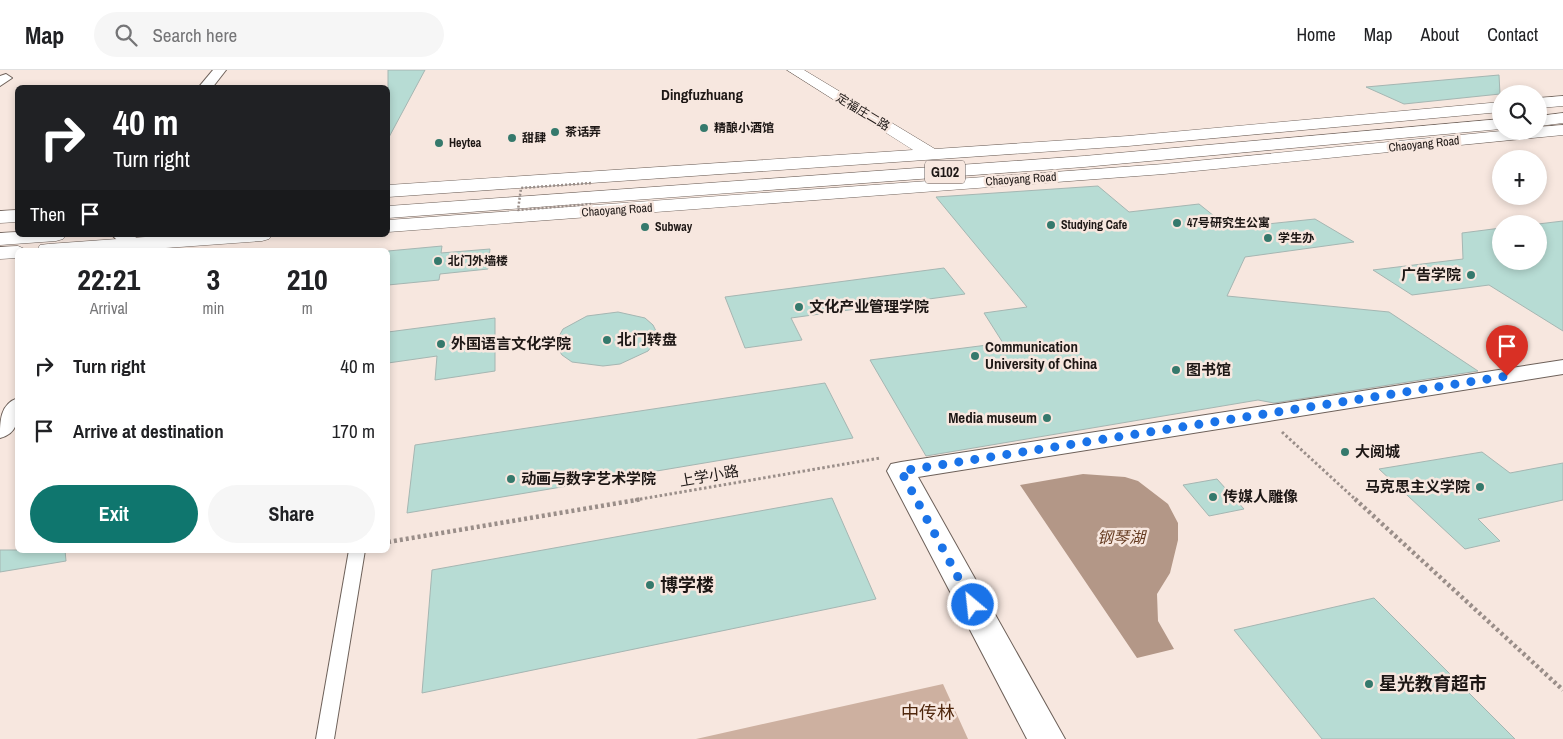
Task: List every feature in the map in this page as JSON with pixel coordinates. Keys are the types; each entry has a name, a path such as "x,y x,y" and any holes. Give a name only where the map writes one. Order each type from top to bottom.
{"main road":[{"name":"定福庄二路","path":"794,70 933,154"},
{"path":"1547,102 1563,101"},
{"name":"Chaoyang Road","path":"390,191 1229,133 1492,108"},
{"path":"1547,113 1563,112"},
{"path":"1547,120 1563,118"},
{"name":"Chaoyang Road","path":"390,204 1081,155 1247,142 1492,119"},
{"name":"Chaoyang Road","path":"390,212 1078,163 1248,149 1492,125"},
{"name":"Chaoyang Road","path":"390,226 1164,168 1563,130"},
{"path":"0,217 15,216"},
{"path":"0,229 15,228"},
{"path":"0,239 28,237"},
{"path":"71,248 228,237"},
{"path":"0,253 15,252"}],"street":[{"path":"207,85 220,70"},
{"path":"1046,739 901,471 1563,367"},
{"path":"0,430 15,410"}],"lane":[{"path":"325,739 356,553"}],"path":[{"path":"591,183 521,188 518,210 592,204"},
{"path":"1262,413 1563,690"},
{"name":"上学小路","path":"390,542 886,457"}],"green space":[{"name":"中传林","path":"943,684 968,739 696,739"}],"water":[{"name":"钢琴湖","path":"1083,474 1125,477 1138,481 1168,504 1178,523 1178,540 1170,573 1157,594 1158,621 1174,649 1137,658 1020,485"}],"building":[{"path":"388,70 425,70 390,135 390,85 388,85"},
{"path":"1499,75 1500,85 1492,85 1492,95 1404,104 1366,87"},
{"name":"图书馆","path":"1098,186 1129,212 1199,204 1229,228 1315,219 1354,242 1245,257 1227,296 1389,312 1478,371 1274,403 1258,400 926,456 870,360 1003,343 984,313 1027,307 936,197"},
{"path":"1563,221 1563,331 1489,285 1412,295 1373,270 1463,259 1462,233 1492,229 1492,270 1547,270 1547,223"},
{"name":"北门外墙楼","path":"442,246 441,253 490,249 488,269 440,274 439,280 390,285 390,251"},
{"name":"文化产业管理学院","path":"944,268 965,294 791,318 802,340 745,348 725,297"},
{"name":"北门转盘","path":"618,312 645,318 653,325 657,333 655,342 648,351 620,364 603,366 572,362 562,355 557,347 558,338 563,329 587,316"},
{"name":"外国语言文化学院","path":"495,318 495,371 435,380 437,356 390,363 390,332"},
{"name":"动画与数字艺术学院","path":"825,383 853,438 407,513 415,445"},
{"name":"马克思主义学院","path":"1482,452 1510,473 1563,463 1563,500 1478,519 1500,541 1465,549 1379,469"},
{"name":"传媒人雕像","path":"1217,479 1244,509 1209,516 1183,485"},
{"name":"博学楼","path":"832,498 876,599 422,693 432,570"},
{"path":"0,550 15,550 15,553 65,553 66,561 0,572"},
{"name":"星光教育超市","path":"1374,598 1515,739 1322,739 1234,630"}],"place":[{"name":"精酿小酒馆","path":"704,128"},
{"name":"茶话弄","path":"555,132"},
{"name":"甜肆","path":"512,138"},
{"name":"Heytea","path":"439,143"},
{"name":"47号研究生公寓","path":"1177,223"},
{"name":"Studying Cafe","path":"1051,225"},
{"name":"Subway","path":"645,227"},
{"name":"学生办","path":"1268,238"},
{"name":"北门外墙楼","path":"438,261"},
{"name":"广告学院","path":"1471,275"},
{"name":"文化产业管理学院","path":"799,307"},
{"name":"北门转盘","path":"607,340"},
{"name":"外国语言文化学院","path":"441,344"},
{"name":"Communication University of China","path":"975,356"},
{"name":"图书馆","path":"1176,370"},
{"name":"Media museum","path":"1047,418"},
{"name":"大阅城","path":"1345,452"},
{"name":"动画与数字艺术学院","path":"511,479"},
{"name":"马克思主义学院","path":"1480,487"},
{"name":"传媒人雕像","path":"1213,497"},
{"name":"博学楼","path":"650,585"},
{"name":"星光教育超市","path":"1369,684"}],"district":[{"name":"Dingfuzhuang","path":"702,95"}],"route":[{"path":"973,605 901,471 1507,376"}]}
